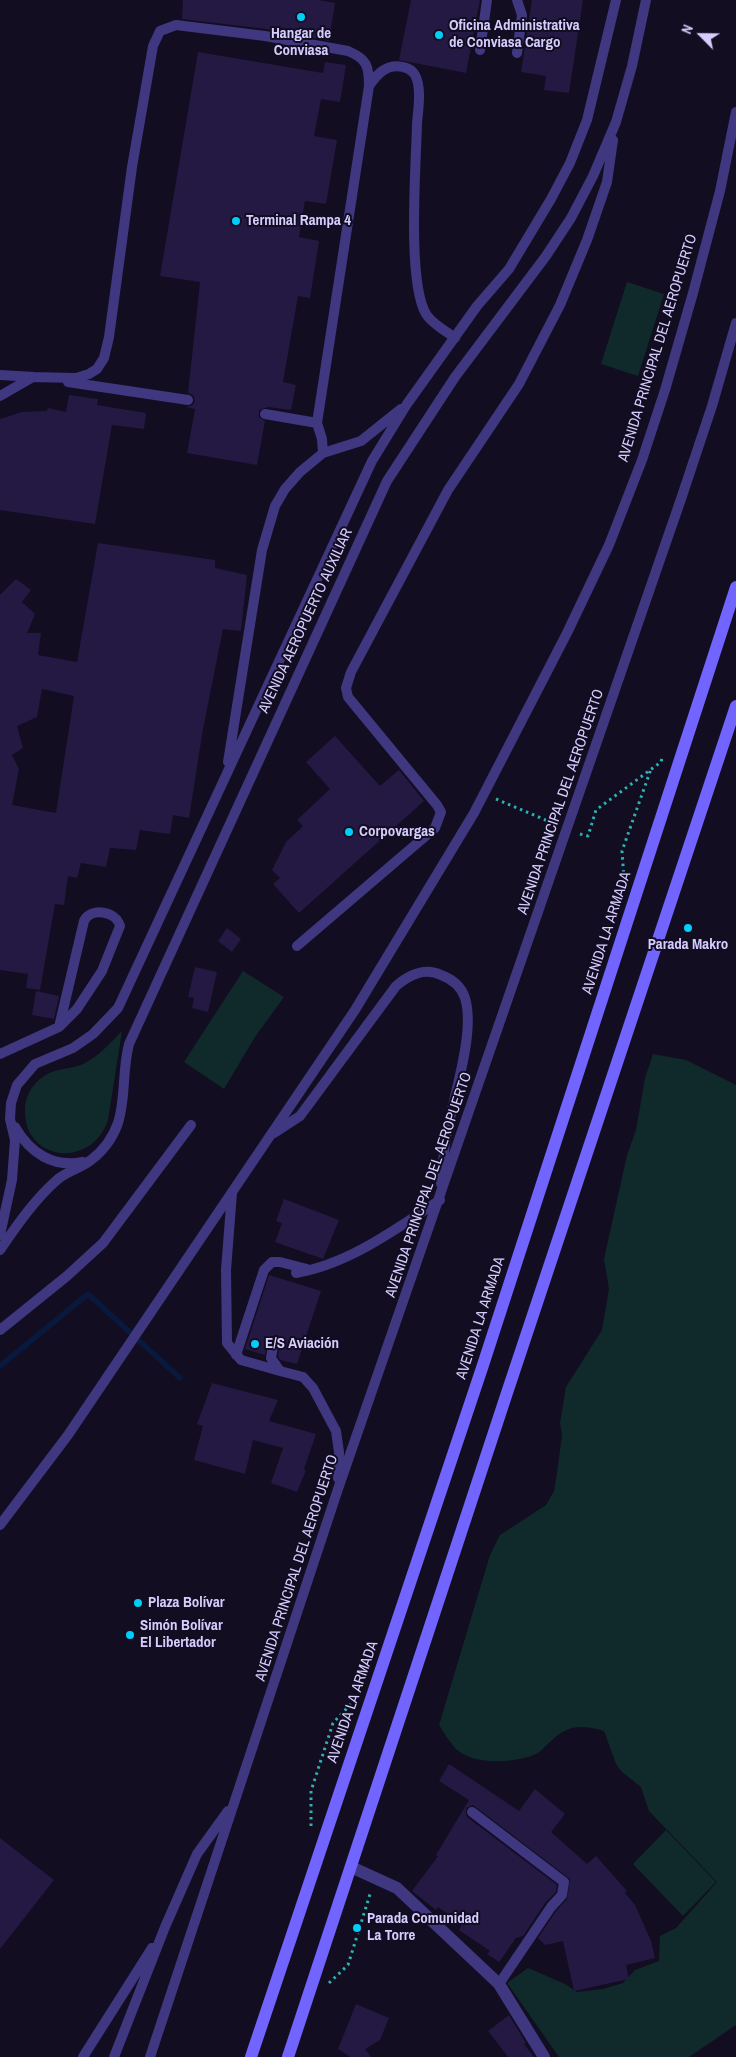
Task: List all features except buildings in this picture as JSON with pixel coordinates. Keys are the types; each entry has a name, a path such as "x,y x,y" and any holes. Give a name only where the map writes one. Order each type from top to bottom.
{"main road":[{"name":"AVENIDA LA ARMADA","path":"251,2057 732,616 736,587"},
{"path":"288,2057 498,1426 619,1050 736,706"}],"street":[{"path":"352,1867 397,1888 499,1984 544,2057"}],"lane":[{"path":"480,50 487,0"},
{"path":"517,0 522,15 517,53"},
{"name":"AVENIDA AEROPUERTO AUXILIAR","path":"0,1234 12,1180 15,1140 10,1119 14,1094 24,1075 35,1064 73,1048 93,1034 118,1008 372,461 407,404 477,306 509,269 551,199 570,162 587,120 616,0"},
{"name":"AVENIDA AEROPUERTO AUXILIAR","path":"0,1250 18,1224 59,1178 91,1160 109,1142 118,1124 122,1105 125,1059 128,1044 387,481 455,377 546,256 593,176 616,122 632,66 646,0"},
{"path":"0,375 83,377 97,369 104,358 109,337 132,167 151,55 160,31 176,25 265,36 348,51 359,56 365,62 369,72 369,86 317,423 322,439 323,453"},
{"path":"369,86 375,77 386,68 397,66 409,69 415,76 418,96 415,201 416,278 422,306 427,316 455,338"},
{"name":"AVENIDA PRINCIPAL DEL AEROPUERTO","path":"0,1525 68,1435 356,1010 474,813 567,633 609,545 642,460 665,390 720,191 736,112"},
{"path":"297,946 435,828 441,812 348,697 346,688 351,672 448,490 519,384 560,305 587,240 607,182 616,122"},
{"name":"AVENIDA PRINCIPAL DEL AEROPUERTO","path":"150,2057 338,1489 440,1200 681,499 712,406 736,323"},
{"path":"0,396 34,377 188,400"},
{"path":"225,776 251,615 268,525 275,506 300,472 323,453 361,441 407,404"},
{"path":"266,414 317,423"},
{"path":"0,1054 60,1027 77,1010 102,971 120,926 118,920 109,914 92,913 87,915 84,921 60,1027"},
{"path":"270,1136 300,1116 396,986 416,973 428,972 439,974 452,980 461,989 467,1013 463,1056 446,1138 440,1200 395,1230 327,1266 296,1273"},
{"path":"10,1119 23,1140 43,1156 60,1164 91,1160"},
{"path":"0,1330 67,1276 103,1243 191,1125"},
{"path":"232,1192 226,1270 227,1343 241,1360 302,1377 313,1388 336,1431 339,1452 338,1489"},
{"path":"236,1355 264,1270 272,1262 280,1262 313,1270"},
{"path":"273,1346 271,1358 280,1371"},
{"path":"114,2057 164,1927 197,1854 235,1803"},
{"path":"472,1812 564,1882 562,1895 551,1907 499,1984"},
{"path":"83,2057 164,1927"}],"path":[{"path":"621,888 624,878 622,851 652,769"},
{"path":"311,1791 333,1723 355,1700"},
{"path":"327,1985 348,1965 370,1897 372,1877"}],"green space":[{"path":"627,282 664,294 638,376 601,364"},
{"path":"243,971 284,997 255,1037 224,1089 184,1062"},
{"path":"122,1031 108,1120 100,1136 88,1146 74,1152 60,1153 47,1149 35,1140 28,1127 25,1110 30,1091 38,1081 49,1073 78,1066 95,1057"},
{"path":"653,1054 686,1060 736,1085 736,2025 689,2057 559,2057 507,1983 528,1968 565,1984 577,1992 603,1989 623,1983 635,1970 659,1961 660,1936 676,1928 717,1882 649,1811 641,1787 622,1772 616,1764 604,1731 576,1727 558,1735 536,1754 506,1761 494,1761 472,1758 462,1754 455,1748 439,1725 490,1555 500,1535 546,1505 554,1491 562,1435 560,1423 566,1387 602,1330 609,1289 604,1259 627,1155 636,1130 645,1078"},
{"path":"666,1830 716,1882 683,1916 633,1864"}],"waterway":[{"path":"0,1366 88,1294 180,1378"}],"place":[{"name":"Hangar de Conviasa","path":"301,17"},
{"name":"Oficina Administrativa de Conviasa Cargo","path":"439,35"},
{"name":"Terminal Rampa 4","path":"236,221"},
{"name":"Corpovargas","path":"349,832"},
{"name":"Parada Makro","path":"688,928"},
{"name":"E/S Aviación","path":"255,1344"},
{"name":"Plaza Bolívar","path":"138,1603"},
{"name":"Simón Bolívar El Libertador","path":"130,1635"},
{"name":"Parada Comunidad La Torre","path":"357,1928"}]}
